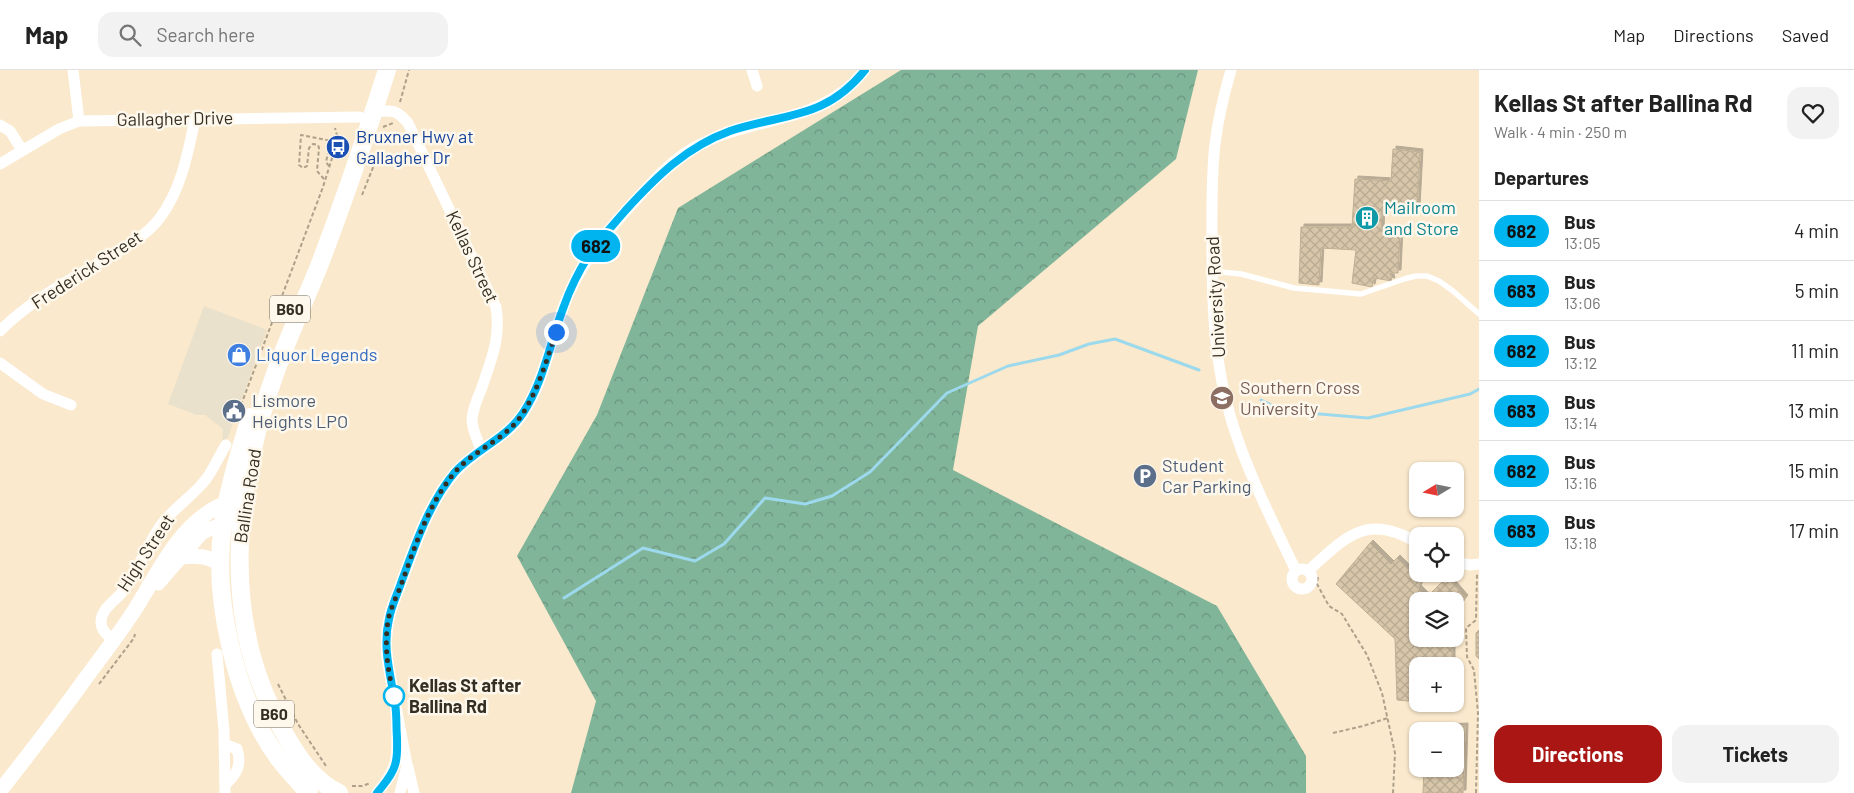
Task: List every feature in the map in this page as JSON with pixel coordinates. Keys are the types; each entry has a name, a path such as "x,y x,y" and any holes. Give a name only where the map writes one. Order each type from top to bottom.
{"main road":[{"name":"Ballina Road","path":"345,789 315,776 293,747 265,695 244,624 239,580 239,542 245,490 262,419 276,373 319,266 367,114 375,70"},
{"name":"Ballina Road","path":"309,793 279,758 251,708 237,671 227,635 222,600 220,564 222,525 226,503 255,400 272,351 367,114 387,70"}],"street":[{"path":"73,70 79,121"},
{"path":"752,70 757,86"},
{"path":"414,793 407,765 386,645 389,618 414,548 437,498 456,472 481,448 505,434 523,414 538,386 564,307 589,256 607,232 666,168 685,153 730,131 805,113 827,103 846,90 865,70"},
{"name":"University Road","path":"1231,70 1215,143 1213,164 1212,271 1216,348 1232,421 1257,490 1307,572"},
{"name":"Kellas Street","path":"367,114 394,111 408,123 496,307 498,322 494,354 473,410 474,430 481,448"},
{"name":"Gallagher Drive","path":"0,164 59,129 79,121 336,117 367,114"},
{"name":"Frederick Street","path":"0,331 34,302 130,244 159,219 171,201 180,179 195,119"},
{"path":"0,125 10,131 22,150"},
{"path":"0,363 43,394 71,405"},
{"name":"High Street","path":"113,640 103,631 101,618 105,611 123,592 159,528 171,512 188,499 204,482 226,445"},
{"path":"135,609 201,534 210,528 232,522 245,490"},
{"path":"135,609 158,569 192,525 203,515 226,503"},
{"path":"1307,572 1339,544 1359,532 1376,529 1393,530 1409,538"},
{"path":"181,557 198,555 220,564"},
{"path":"1464,563 1478,564"},
{"name":"High Street","path":"0,791 81,686 135,609"},
{"path":"217,654 224,744 225,789"},
{"path":"375,788 388,779 395,766 397,748 396,706"},
{"path":"279,758 298,793"},
{"path":"400,793 407,765"}],"lane":[{"path":"1212,271 1236,273 1294,288 1361,294 1404,279 1427,276 1446,286 1479,314"}],"path":[{"path":"400,104 409,70"},
{"path":"239,411 323,187 338,139 335,127 336,117"},
{"path":"380,130 390,124 397,125"},
{"path":"402,132 403,138"},
{"path":"324,179 317,171 318,145 313,144 309,148 307,166 303,168 300,165 301,135 331,141 326,162 329,166"},
{"path":"378,135 378,141 403,138 417,139"},
{"path":"359,200 374,165 377,149"},
{"path":"1476,793 1478,713 1474,670 1467,657 1466,628 1476,620 1478,564"},
{"path":"1307,572 1317,584 1329,606 1342,614 1367,656 1382,693 1395,753 1393,793"},
{"path":"278,683 298,724 311,741 329,772"},
{"path":"1333,733 1388,718"},
{"path":"345,789 362,786 375,788"}],"shaded area":[{"path":"204,306 267,330 228,437 222,444 223,429 205,415 197,415 168,404"}],"green space":[{"path":"901,70 1198,70 1176,159 978,326 953,470 1217,606 1306,756 1306,793 571,793 596,701 517,556 597,415 678,208"}],"building":[{"name":"Mailroom and Store","path":"1393,149 1420,152 1417,209 1382,209 1381,230 1400,232 1398,273 1390,273 1392,281 1374,278 1372,287 1352,283 1356,250 1321,248 1319,285 1299,283 1301,227 1352,227 1355,179 1391,181"},
{"path":"1370,543 1391,564 1397,558 1409,570 1409,582 1421,582 1418,588 1422,592 1409,592 1409,647 1452,647 1452,657 1409,657 1409,701 1397,700 1395,639 1336,584"},
{"path":"1442,582 1451,582 1460,592 1432,592"},
{"path":"1479,630 1479,659 1476,656 1476,633"},
{"path":"1464,726 1465,726 1464,760"},
{"path":"1424,777 1463,777 1463,793 1423,793"}],"waterway":[{"path":"564,598 643,548 695,561 724,544 765,498 805,504 832,496 870,472 947,393 1008,366 1059,355 1089,344 1115,339 1199,370"},
{"path":"1261,400 1283,411 1368,418 1470,394 1479,389"}],"bus line":[{"name":"682","path":"377,793 392,773 395,766 397,748 396,706 386,645 389,618 414,548 437,498 456,472 481,448 505,434 523,414 538,386 564,307 589,256 607,232 649,185 685,153 730,131 805,113 827,103 846,90 865,70"}],"place":[{"name":"Bruxner Hwy at Gallagher Dr","path":"338,147"},
{"name":"Mailroom and Store","path":"1367,218"},
{"name":"Liquor Legends","path":"239,355"},
{"name":"Southern Cross University","path":"1222,398"},
{"name":"Lismore Heights LPO","path":"234,411"},
{"name":"Student Car Parking","path":"1145,476"},
{"name":"Kellas St after Ballina Rd","path":"394,696"}],"route":[{"path":"394,696 386,645 389,618 414,548 437,498 456,472 481,448 505,434 523,414 538,386 556,332"}]}
